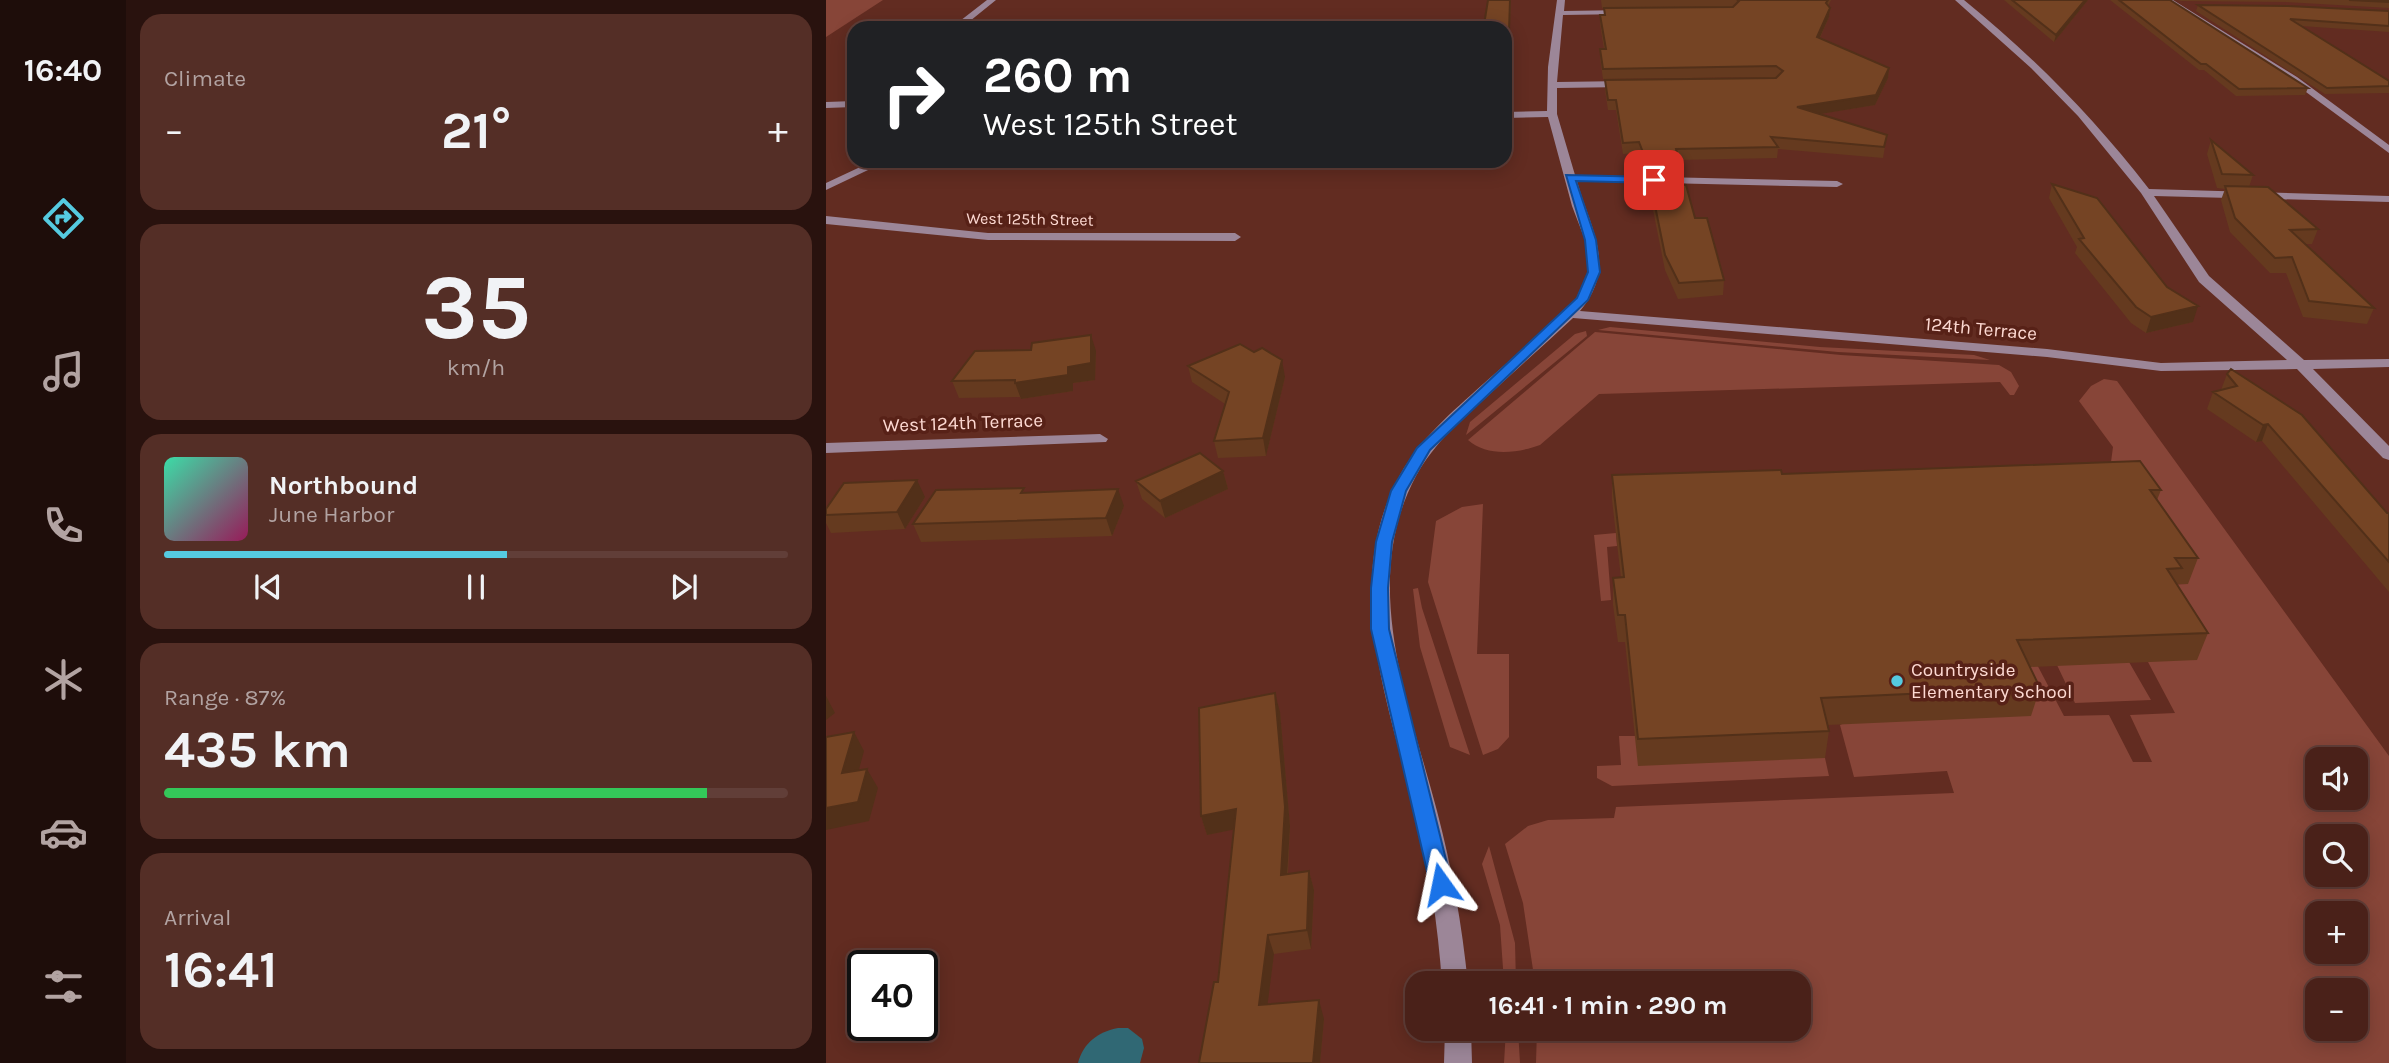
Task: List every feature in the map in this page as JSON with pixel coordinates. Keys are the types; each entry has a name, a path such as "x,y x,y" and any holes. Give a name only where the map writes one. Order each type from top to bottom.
{"street":[{"path":"965,21 992,0"},
{"path":"1959,0 1988,23 2061,92 2109,145 2146,192 2190,263 2204,279 2301,365 2389,455"},
{"path":"2168,0 2294,79 2389,150"},
{"path":"2180,6 2193,6"},
{"path":"1454,971 1449,918 1426,812 1380,629 1379,588 1384,542 1398,491 1424,448 1582,300 1594,272 1591,240 1552,114 1561,7 1637,12"},
{"path":"1553,85 1644,84"},
{"path":"826,105 847,104"},
{"path":"1512,115 1552,114"},
{"path":"826,187 867,168"},
{"path":"1570,178 1837,184"},
{"path":"2146,192 2389,199"},
{"name":"West 125th Street","path":"826,220 929,233 1012,237 1164,234 1235,237"},
{"name":"124th Terrace","path":"1570,314 2047,353 2161,367 2389,363"},
{"name":"West 124th Terrace","path":"826,448 1100,439"},
{"path":"1458,1041 1458,1063"}],"shaded area":[{"path":"826,0 883,0 847,21 826,37"},
{"path":"1610,327 1820,347 1974,355 1990,360 1838,352 1598,330"},
{"path":"1586,331 1587,336 1466,435 1470,422 1575,334"},
{"path":"1595,332 1841,355 1999,365 2011,372 2019,386 2014,395 2010,395 2000,382 1599,394 1540,445 1503,452 1484,449 1468,440"},
{"path":"2104,379 2117,381 2389,756 2389,1063 1536,1063 1537,1041 1811,1041 1811,971 1533,971 1523,903 1505,844 1528,826 1548,820 1614,818 1616,807 1954,793 1947,771 1854,777 1840,725 2003,651 2032,655 2064,716 2109,715 2133,762 2152,762 2130,715 2175,713 2148,662 2166,585 2188,584 2097,474 2111,462 2113,447 2079,401 2091,386"},
{"path":"1483,504 1477,654 1509,654 1509,737 1498,749 1483,755 1428,582 1436,521 1462,507"},
{"path":"1616,533 1617,546 1607,547 1611,600 1601,601 1594,535"},
{"path":"1418,588 1422,608 1470,755 1450,747 1420,647 1413,589"},
{"path":"2129,662 2151,700 2075,703 2057,665"},
{"path":"1619,736 1825,758 1829,776 1612,786 1597,778 1597,766 1621,765"},
{"path":"1489,846 1515,943 1516,971 1503,971 1500,925 1482,864"},
{"path":"1505,1041 1519,1041 1520,1063 1504,1063"}],"water":[{"path":"1128,1028 1142,1039 1144,1048 1140,1063 1078,1063 1092,1040 1104,1032"}],"building":[{"path":"1488,0 1510,0 1509,21 1485,21"},
{"path":"1737,0 1828,0 1826,3 1830,8 1817,37 1889,68 1876,95 1797,107 1887,135 1884,147 1771,137 1778,147 1676,149 1677,153 1644,155 1639,142 1623,143 1616,100 1608,100 1605,80 1776,78 1783,71 1776,66 1603,69 1600,49 1606,49 1600,15 1605,15 1604,8 1733,7 1739,1"},
{"path":"2012,0 2085,0 2056,35"},
{"path":"2119,0 2170,0 2308,88 2239,89 2206,64 2201,64"},
{"path":"2349,0 2389,0 2389,2"},
{"path":"2198,5 2389,11 2389,26 2290,19 2389,81 2389,86 2327,88"},
{"path":"2211,140 2253,175 2222,174"},
{"path":"1650,181 1686,185 1695,218 1707,218 1724,280 1679,283 1665,255"},
{"path":"2052,184 2097,198 2167,287 2198,306 2151,317 2136,307 2079,239 2084,238"},
{"path":"2225,186 2268,187 2318,229 2290,230 2374,308 2309,301 2292,257 2275,258 2235,218"},
{"path":"1091,335 1091,363 1068,367 1068,375 1015,383 1015,380 952,381 975,351 1031,350 1032,343"},
{"path":"1240,344 1254,352 1262,348 1282,360 1263,438 1214,441 1229,392 1188,366"},
{"path":"2231,369 2302,415 2389,513 2389,562 2268,424 2263,425 2213,392 2237,386 2227,374"},
{"path":"1200,453 1223,471 1160,501 1136,481"},
{"path":"2140,461 2161,490 2150,490 2198,558 2175,558 2182,568 2167,569 2208,633 2017,640 2040,688 1821,698 1829,731 1638,739 1625,615 1618,615 1613,578 1624,577 1612,475 1781,470 1782,474"},
{"path":"917,480 897,512 826,515 826,509 844,483"},
{"path":"1024,488 1021,493 1118,489 1106,518 913,524 936,490"},
{"path":"1275,693 1285,807 1281,875 1309,871 1307,930 1268,935 1259,1005 1319,1000 1313,1063 1199,1063 1214,982 1218,982 1236,809 1201,816 1199,708"},
{"path":"854,732 842,773 867,769 858,802 826,808 826,737"}],"place":[{"name":"Countryside Elementary School","path":"1897,681"}],"route":[{"path":"1441,884 1426,812 1380,629 1379,588 1384,542 1398,491 1424,448 1441,430 1570,314 1582,300 1594,272 1591,240 1570,178 1654,180"}]}
